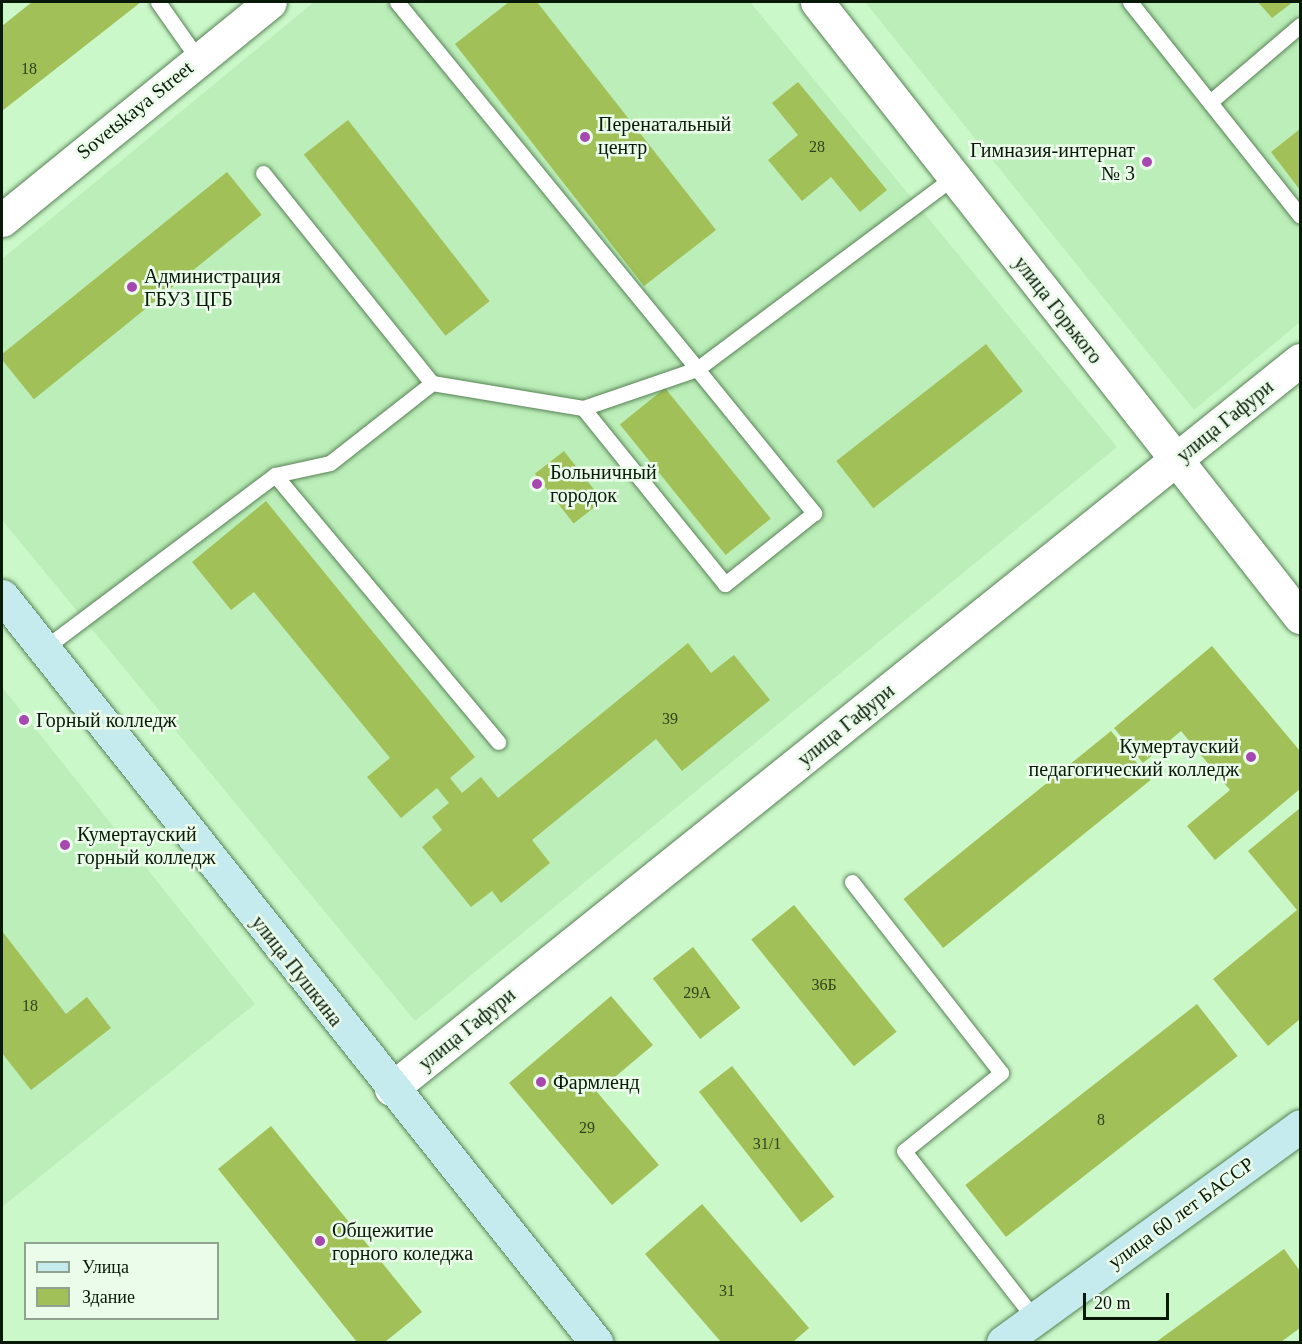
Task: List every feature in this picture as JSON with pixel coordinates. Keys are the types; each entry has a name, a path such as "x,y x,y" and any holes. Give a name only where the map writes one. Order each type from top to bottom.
{"main road":[{"name":"улица Пушкина","path":"2,596 41,650 596,1342"},
{"name":"улица 60 лет БАССР","path":"1004,1342 1300,1126"}],"street":[{"name":"Sovetskaya Street","path":"2,220 270,2"},
{"name":"улица Горького","path":"817,2 1300,617"},
{"name":"улица Гафури","path":"391,1089 1300,360"}],"lane":[{"path":"158,2 198,59"},
{"path":"397,2 814,513 725,584 583,408"},
{"path":"1130,2 1300,216"},
{"path":"1210,102 1300,25"},
{"path":"263,173 432,383 583,408 697,369 954,177"},
{"path":"41,650 275,475 330,463 432,383"},
{"path":"275,475 498,742"},
{"path":"852,882 1001,1073 904,1151 1035,1319"}],"shaded area":[{"name":"Больничный городок","path":"314,2 750,2 1117,447 415,1021 2,520 2,259"},
{"name":"Гимназия-интернат № 3","path":"865,2 1300,2 1300,322 1194,410"},
{"name":"Кумертауский горный колледж","path":"2,687 255,1004 2,1207"}],"building":[{"path":"32,2 141,2 2,111 2,26"},
{"name":"Перенатальный центр","path":"509,2 537,2 716,230 644,286 455,44"},
{"path":"1258,2 1293,2 1272,18"},
{"path":"798,82 887,190 860,212 831,177 802,201 768,160 798,135 772,103"},
{"path":"348,120 490,301 445,336 304,154"},
{"path":"1300,129 1300,190 1271,152"},
{"name":"Администрация ГБУЗ ЦГБ","path":"227,172 262,215 34,399 2,360 2,354"},
{"path":"986,344 1023,391 873,508 836,461"},
{"path":"665,388 771,519 726,555 620,425"},
{"path":"564,451 603,501 574,523 535,474"},
{"path":"266,501 475,757 450,778 462,793 481,777 498,798 688,643 711,673 734,655 770,700 682,771 656,739 532,840 550,863 501,903 492,891 471,907 422,847 442,830 432,817 449,803 437,788 401,818 367,777 390,758 254,592 231,610 192,562"},
{"name":"Кумертауский педагогический колледж","path":"1212,646 1300,751 1300,789 1215,860 1187,826 1230,790 1181,731 1143,763 1114,728"},
{"path":"1111,731 1151,780 943,948 904,899"},
{"path":"1300,808 1300,1019 1268,1046 1213,979 1297,910 1248,851"},
{"path":"794,905 897,1032 854,1066 751,940"},
{"path":"2,931 66,1014 87,997 111,1028 31,1090 2,1053"},
{"path":"693,947 740,1008 700,1039 653,978"},
{"path":"611,996 653,1045 597,1092 659,1165 612,1205 509,1083"},
{"path":"1197,1004 1238,1056 1006,1237 965,1185"},
{"path":"732,1066 834,1197 801,1223 699,1092"},
{"name":"Общежитие горного коледжа","path":"271,1126 422,1312 385,1342 357,1342 218,1169"},
{"path":"702,1204 809,1328 793,1342 721,1342 645,1254"},
{"path":"1284,1249 1300,1271 1300,1328 1281,1342 1156,1342"}],"place":[{"name":"Перенатальный центр","path":"585,137"},
{"name":"Гимназия-интернат № 3","path":"1147,162"},
{"name":"Администрация ГБУЗ ЦГБ","path":"132,287"},
{"name":"Больничный городок","path":"537,484"},
{"name":"Горный колледж","path":"24,720"},
{"name":"Кумертауский педагогический колледж","path":"1251,757"},
{"name":"Кумертауский горный колледж","path":"65,845"},
{"name":"Фармленд","path":"541,1082"},
{"name":"Общежитие горного коледжа","path":"320,1241"}]}
